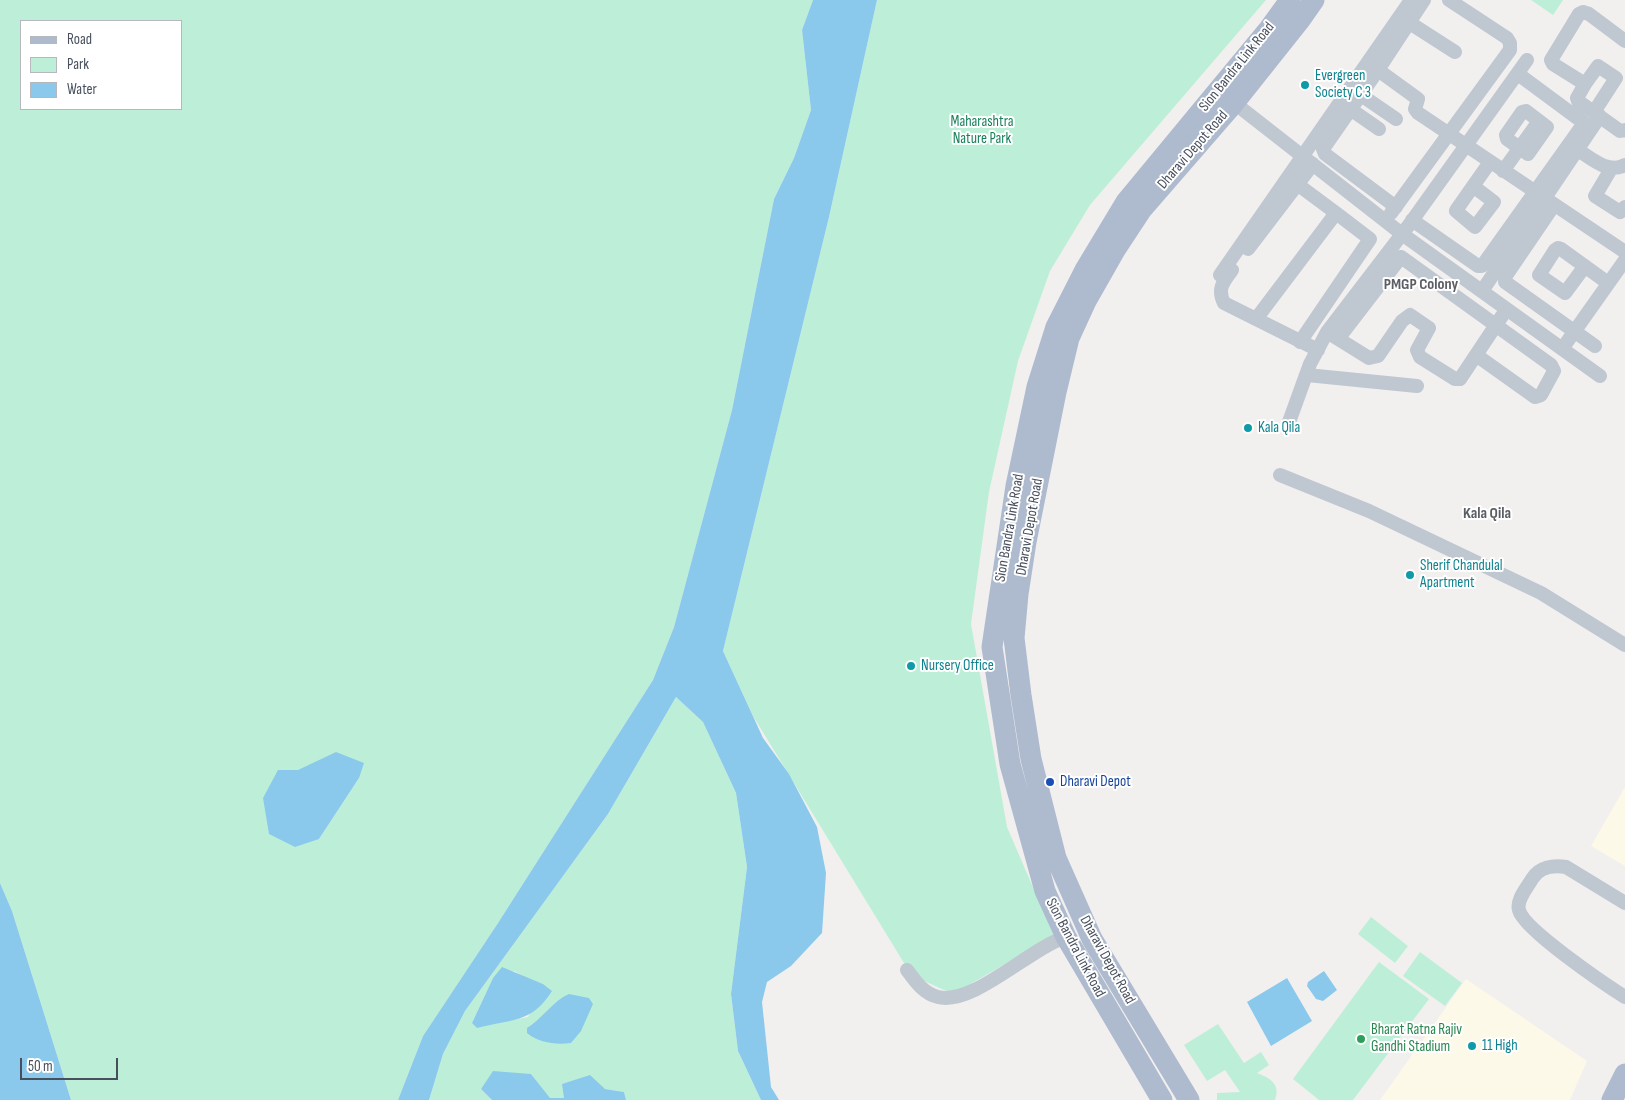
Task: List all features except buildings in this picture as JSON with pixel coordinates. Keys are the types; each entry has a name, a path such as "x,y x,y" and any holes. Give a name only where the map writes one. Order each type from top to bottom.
{"main road":[{"name":"Sion Bandra Link Road","path":"1162,1100 1066,937 1045,891 1010,764 992,647 1016,486 1046,355 1056,327 1085,270 1126,202 1226,97 1290,0"},
{"name":"Dharavi Depot Road","path":"1189,1100 1092,939 1056,858 1031,758 1014,638 1026,542 1069,338 1100,275 1142,209 1173,171 1226,97 1314,0"},
{"path":"1612,1100 1625,1074"}],"street":[{"path":"1396,207 1323,152 1324,145 1346,106 1361,95 1378,70 1405,19 1410,0"},
{"path":"1220,275 1307,160 1405,19 1424,0"},
{"path":"1385,221 1510,50 1510,43 1507,38 1449,0"},
{"path":"1585,84 1553,64 1551,60 1579,14 1583,12 1589,14 1625,41"},
{"path":"1405,19 1456,52"},
{"path":"1333,336 1402,234 1527,60"},
{"path":"1482,291 1545,198 1553,176 1597,114 1616,78 1598,66 1585,84 1577,100 1597,114 1620,131 1625,130"},
{"path":"1378,70 1418,99 1415,109 1418,113 1625,252"},
{"path":"1518,74 1588,126"},
{"path":"1361,95 1396,119"},
{"path":"1226,97 1402,234 1600,376"},
{"path":"1346,106 1378,129"},
{"path":"1503,171 1539,121 1524,111 1506,133 1507,139 1519,148"},
{"path":"1553,176 1578,150 1588,126"},
{"path":"1578,150 1620,169 1595,196 1620,212 1625,207"},
{"path":"1307,160 1297,184 1222,283 1220,295 1224,303 1318,350"},
{"path":"1473,186 1490,162"},
{"path":"1297,184 1370,239 1300,342"},
{"path":"1256,319 1336,213"},
{"path":"1412,220 1478,266 1504,258"},
{"path":"1290,422 1318,350 1333,336 1400,257 1497,324 1553,367 1554,373 1541,395 1535,397 1476,355"},
{"path":"1504,258 1506,284 1595,346"},
{"path":"1562,349 1625,260"},
{"path":"1584,266 1608,283"},
{"path":"1333,336 1368,358 1374,358 1378,356 1402,320 1410,315 1429,328 1417,350 1418,354 1448,375 1460,379 1506,308"},
{"path":"1307,375 1417,386"},
{"path":"1280,475 1369,511 1541,593 1625,645"},
{"path":"1625,903 1566,867 1557,866 1545,868 1534,876 1518,905 1519,912 1531,926 1581,968 1625,997"},
{"path":"907,970 916,983 928,993 938,998 953,998 970,993 1051,942 1066,937"}],"shaded area":[{"path":"1625,787 1625,866 1591,846"},
{"path":"1466,979 1587,1061 1570,1100 1380,1100"}],"green space":[{"path":"0,0 813,0 802,30 811,110 794,158 774,199 732,410 674,627 653,680 498,923 423,1036 398,1100 71,1100 12,911 0,883","holes":["278,770 298,770 359,778 319,839"]},
{"name":"Maharashtra Nature Park","path":"877,0 1266,0 1090,205 1050,271 1018,361 989,492 971,624 1007,827 1054,936 953,994 922,980 904,963 753,716 723,651 829,217"},
{"path":"1531,0 1563,0 1553,15"},
{"path":"676,697 703,722 736,793 747,867 731,994 738,1051 761,1100 626,1100 624,1092 605,1089 564,1098 549,1098 531,1074 481,1089 492,1100 429,1100 443,1054 465,1011 608,814","holes":["514,971 528,979 543,984 528,1017 497,1023 472,1023 493,978"]},
{"path":"1371,917 1408,946 1395,963 1358,934"},
{"path":"1420,952 1462,983 1445,1006 1403,976"},
{"name":"Bharat Ratna Rajiv Gandhi Stadium","path":"1379,962 1429,999 1353,1100 1319,1100 1293,1079"},
{"path":"1218,1024 1244,1063 1261,1052 1269,1065 1257,1073 1273,1082 1277,1090 1275,1100 1217,1100 1217,1093 1240,1092 1225,1070 1207,1081 1184,1045"}],"water":[{"path":"813,0 877,0 829,217 723,651 763,738 789,774 817,827 826,873 822,933 791,966 767,982 762,1002 771,1087 779,1100 761,1100 738,1051 731,994 747,867 736,793 703,722 676,697 608,814 465,1011 443,1054 429,1100 398,1100 423,1036 498,923 653,680 674,627 732,410 774,199 794,158 811,110 802,30"},
{"path":"336,752 364,763 359,778 319,839 295,847 269,834 263,798 278,770 298,770"},
{"path":"0,883 12,911 71,1100 0,1100"},
{"path":"502,967 543,984 552,991 544,1002 528,1015 519,1019 477,1028 472,1023 493,978"},
{"path":"1324,971 1337,990 1323,1001 1316,999 1307,986 1308,982"},
{"path":"1287,978 1312,1021 1271,1046 1247,1002"},
{"path":"569,994 589,998 593,1004 581,1031 571,1043 559,1044 548,1042 537,1039 527,1033 527,1028"},
{"path":"493,1071 531,1074 550,1098 564,1098 562,1084 590,1075 605,1089 624,1092 626,1100 492,1100 481,1089"}],"place":[{"name":"Evergreen Society C 3","path":"1305,85"},
{"name":"Kala Qila","path":"1248,428"},
{"name":"Sherif Chandulal Apartment","path":"1410,575"},
{"name":"Nursery Office","path":"911,666"},
{"name":"Dharavi Depot","path":"1050,782"},
{"name":"Bharat Ratna Rajiv Gandhi Stadium","path":"1361,1039"},
{"name":"11 High","path":"1472,1046"}],"district":[{"name":"PMGP Colony","path":"1421,285"},
{"name":"Kala Qila","path":"1487,514"}]}
